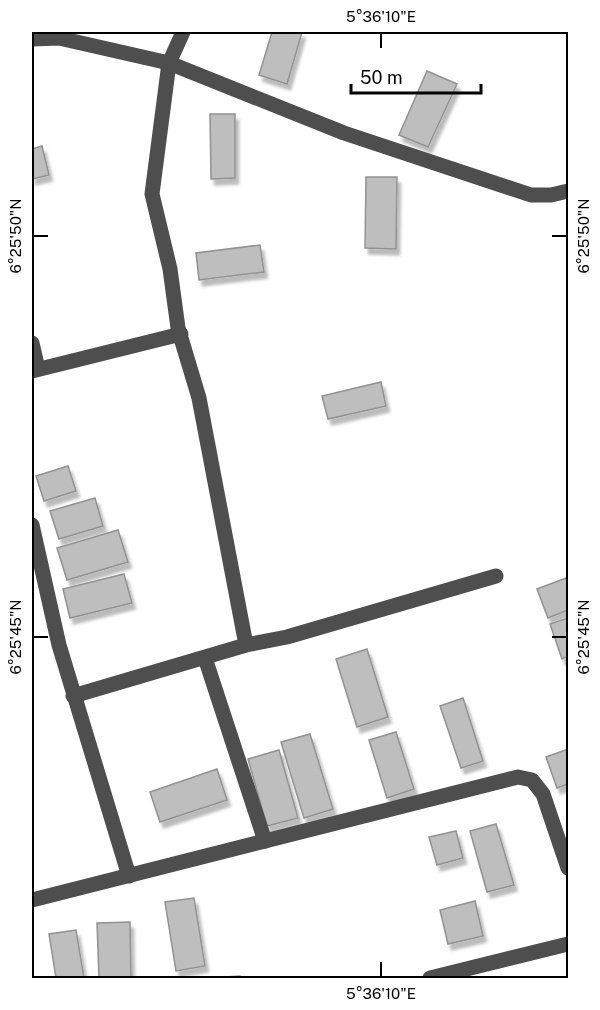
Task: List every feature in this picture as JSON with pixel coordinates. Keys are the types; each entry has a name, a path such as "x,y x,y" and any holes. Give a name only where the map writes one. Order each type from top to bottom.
{"street":[{"path":"183,32 169,63 152,194 170,269 176,320 199,398 246,645"},
{"path":"32,39 59,35 169,63 344,134 531,195 551,195 568,191"},
{"path":"32,343 35,370 181,334"},
{"path":"32,525 35,559 73,696 129,876"},
{"path":"73,696 246,645 287,637 496,576"},
{"path":"205,658 265,841"},
{"path":"32,900 518,777 532,780 543,794 568,868"},
{"path":"430,978 568,944"}],"building":[{"path":"272,32 302,32 287,84 259,75"},
{"path":"427,71 457,84 428,147 399,135"},
{"path":"210,114 235,114 235,178 211,179"},
{"path":"42,146 49,175 32,179 32,149"},
{"path":"366,177 397,177 396,249 365,248"},
{"path":"260,245 264,272 199,280 196,253"},
{"path":"381,382 386,406 328,419 322,396"},
{"path":"68,466 76,491 44,501 36,476"},
{"path":"95,498 103,526 59,539 50,511"},
{"path":"118,530 128,562 67,580 57,548"},
{"path":"124,574 132,603 70,618 63,589"},
{"path":"566,578 568,610 548,618 537,589"},
{"path":"568,618 568,656 562,659 550,624"},
{"path":"367,649 388,717 357,727 336,659"},
{"path":"463,698 483,761 461,768 440,706"},
{"path":"396,732 414,789 387,798 369,740"},
{"path":"310,734 333,809 304,818 281,742"},
{"path":"568,749 568,784 557,788 546,757"},
{"path":"279,750 298,818 267,826 248,759"},
{"path":"217,769 227,800 160,822 150,792"},
{"path":"496,824 514,885 487,892 470,831"},
{"path":"456,831 463,858 437,865 429,837"},
{"path":"194,898 205,966 176,971 165,902"},
{"path":"475,901 483,936 448,944 440,910"},
{"path":"130,922 131,978 99,978 97,923"},
{"path":"76,930 84,978 56,978 49,934"},
{"path":"240,976 241,978 209,978"}]}
